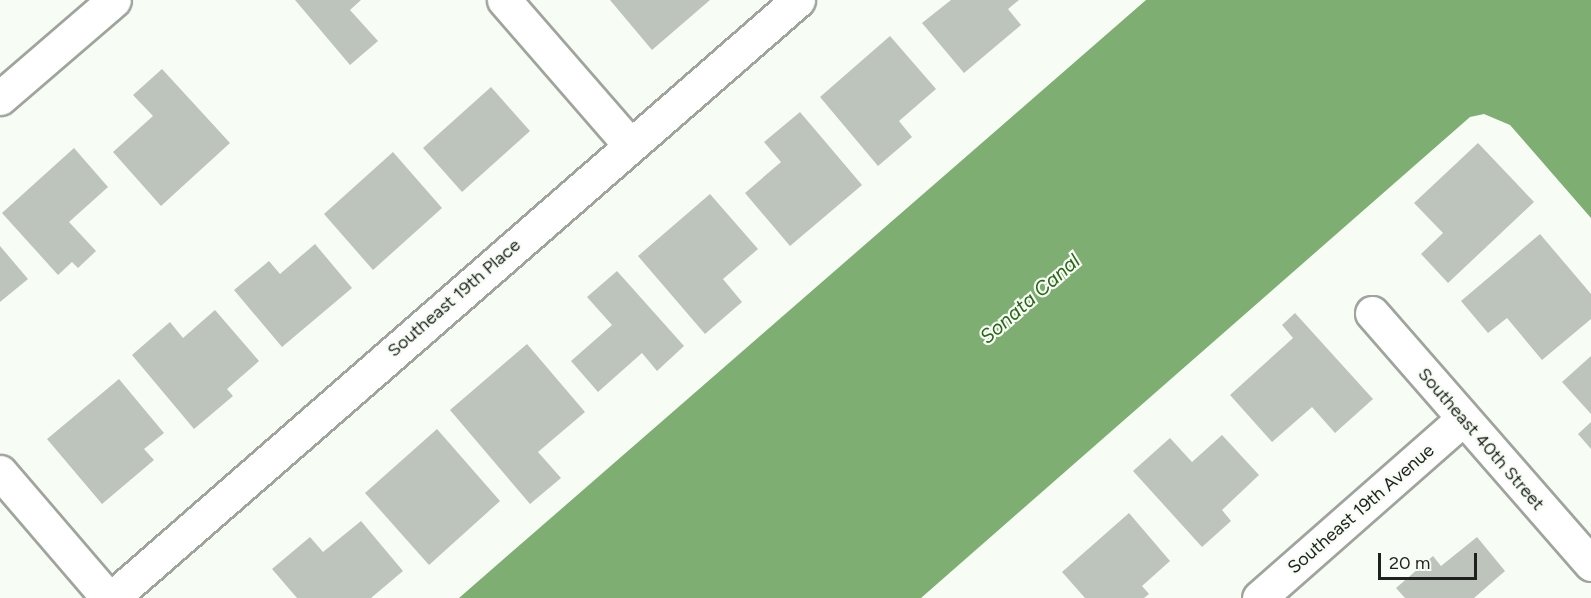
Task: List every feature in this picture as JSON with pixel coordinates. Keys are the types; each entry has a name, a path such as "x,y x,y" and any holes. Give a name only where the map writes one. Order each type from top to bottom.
{"street":[{"path":"0,98 114,0"},
{"path":"504,0 630,145"},
{"name":"Southeast 19th Place","path":"110,598 798,0"},
{"name":"Southeast 40th Street","path":"1372,313 1591,564"},
{"name":"Southeast 19th Avenue","path":"1259,598 1464,419"},
{"path":"0,472 110,598"}],"water":[{"name":"Sonata Canal","path":"1146,0 1591,0 1591,218 1510,125 1484,114 1470,117 921,598 459,598"}],"building":[{"path":"295,0 361,0 350,10 378,41 350,65"},
{"path":"610,0 710,0 652,50"},
{"path":"951,0 1019,0 1008,9 1021,25 964,73 922,23"},
{"path":"890,36 936,89 899,121 912,137 878,166 820,97"},
{"path":"162,69 230,143 161,206 113,152 153,116 133,95"},
{"path":"491,87 530,131 462,192 423,148"},
{"path":"800,112 862,185 790,246 745,193 781,162 764,142"},
{"path":"1478,143 1534,202 1448,283 1421,254 1443,233 1414,203"},
{"path":"74,148 108,187 69,222 96,251 78,268 72,262 58,275 2,213"},
{"path":"393,152 442,208 373,270 324,214"},
{"path":"710,194 758,249 723,279 742,302 705,334 638,256"},
{"path":"1540,234 1591,294 1591,319 1542,360 1507,318 1488,333 1461,301"},
{"path":"315,244 352,288 282,347 234,290 269,261 280,274"},
{"path":"0,246 28,279 0,302"},
{"path":"617,271 684,346 657,371 642,353 598,392 571,361 612,325 587,297"},
{"path":"215,310 259,361 227,389 233,396 194,429 132,355 170,322 183,338"},
{"path":"1295,313 1373,399 1335,433 1312,407 1272,442 1230,395 1293,338 1282,325"},
{"path":"527,344 585,412 538,452 561,478 530,504 450,410"},
{"path":"1591,356 1591,414 1562,382"},
{"path":"119,379 164,433 144,449 154,460 102,504 47,439"},
{"path":"1591,422 1591,449 1578,434"},
{"path":"437,429 500,501 429,565 365,493"},
{"path":"1222,435 1259,475 1222,510 1231,521 1202,547 1133,471 1170,438 1192,462"},
{"path":"1129,513 1170,561 1142,586 1149,594 1144,598 1085,598 1062,572"},
{"path":"361,521 403,571 371,598 297,598 272,569 310,537 323,552"},
{"path":"1477,537 1505,571 1474,598 1405,598 1396,588 1433,556 1441,566"}]}
